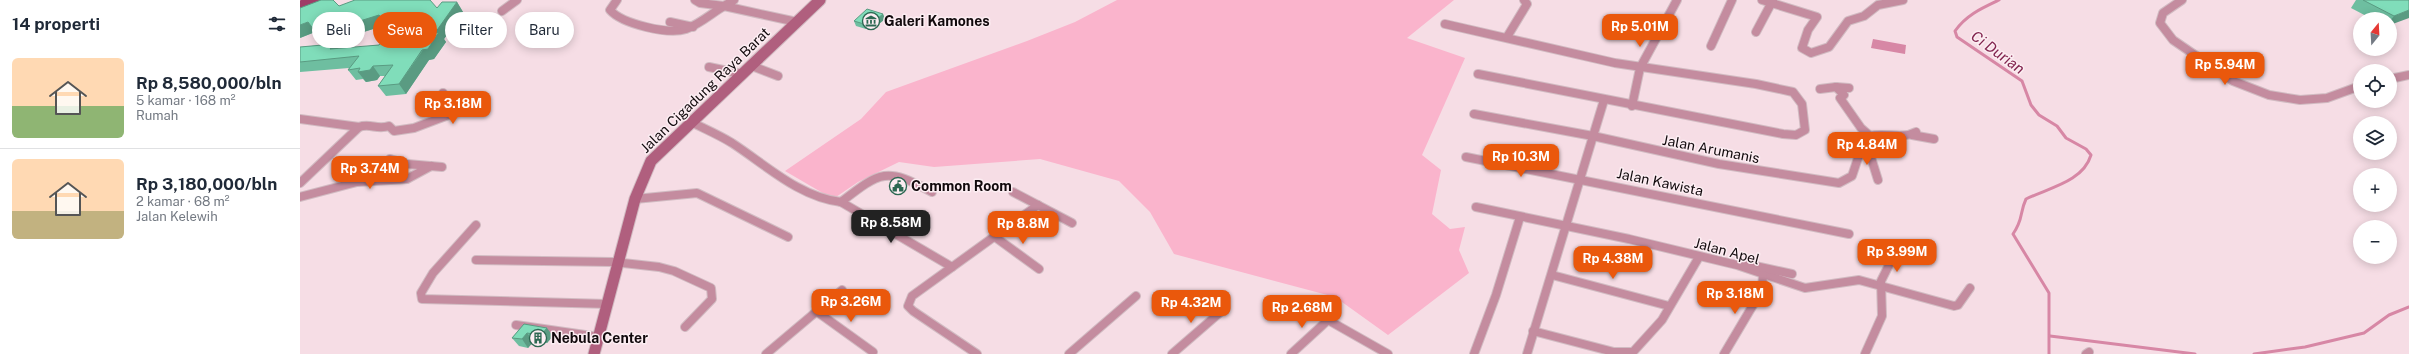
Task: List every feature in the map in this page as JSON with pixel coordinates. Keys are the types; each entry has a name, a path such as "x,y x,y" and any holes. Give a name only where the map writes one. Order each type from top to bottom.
{"main road":[{"path":"300,1 304,0"},
{"path":"300,7 318,0"}],"street":[{"path":"502,11 517,0"},
{"path":"617,0 610,10 617,19 666,31 682,31 693,27 734,0"},
{"path":"695,0 700,3 724,6 797,22"},
{"name":"Jalan Cigadung Raya Barat","path":"594,354 620,262 635,199 651,161 820,0"},
{"path":"1507,37 1527,4 1524,0"},
{"path":"1632,106 1640,68 1677,0"},
{"path":"1711,46 1732,0"},
{"path":"1762,0 1817,17 1808,30 1802,48 1804,51 1812,53 1829,47 1848,21 1864,16 1870,8 1878,4 1903,0"},
{"path":"2182,0 2163,13 2160,23 2173,40 2233,81 2270,95 2300,100 2327,98 2353,89"},
{"path":"1756,32 1772,2"},
{"path":"670,22 693,27"},
{"path":"1445,24 1507,37 1572,54 1640,68 1739,82 1793,92 1797,94 1802,105 1804,130 1796,135 1783,134 1632,106 1478,74"},
{"path":"752,66 778,76"},
{"path":"709,67 742,74"},
{"path":"2397,78 2409,75"},
{"path":"1836,87 1844,95 1840,98 1857,124 1870,136"},
{"path":"1820,88 1849,88"},
{"path":"300,183 359,127 365,125 380,128 389,126 393,130 406,129 449,116 459,111 462,102 459,98 443,98 443,93"},
{"path":"1527,354 1604,100"},
{"name":"Jalan Arumanis","path":"1474,114 1593,136 1719,164 1839,183 1846,182 1852,176 1860,152 1870,136"},
{"path":"300,119 359,127"},
{"path":"691,122 716,134 780,176 821,199 834,203 841,202 868,180 886,173 909,179 932,192"},
{"path":"1870,136 1881,134 1914,134 1934,139"},
{"path":"1870,136 1868,148 1878,180"},
{"name":"Jalan Kawista","path":"1466,157 1581,178 1849,234"},
{"path":"390,159 407,164 442,167"},
{"path":"300,197 357,182 406,179 431,166"},
{"path":"1013,192 1072,223"},
{"path":"635,199 694,193 701,194 788,237"},
{"path":"841,202 952,267"},
{"path":"977,354 908,306 912,296 1038,205"},
{"name":"Jalan Apel","path":"1476,207 1567,226 1736,265 1805,288 1859,280 1880,287 1954,306 1958,306 1970,288"},
{"path":"1474,354 1496,294 1520,217"},
{"path":"476,225 433,273 421,293 420,297 422,299 608,304"},
{"path":"995,237 1039,269"},
{"path":"1865,354 1882,316 1880,281 1895,253"},
{"path":"1533,331 1614,352 1633,352 1641,345 1669,306 1699,257"},
{"path":"476,260 620,262 665,268 711,288 713,294 712,299 685,327"},
{"path":"1736,265 1744,263 1792,274"},
{"path":"1724,354 1762,290 1763,274"},
{"path":"1552,275 1669,306"},
{"path":"766,354 842,290"},
{"path":"1069,354 1136,296"},
{"path":"1172,354 1224,309"},
{"path":"816,311 873,352"},
{"path":"1291,354 1328,320 1388,354"},
{"path":"516,325 599,337"}],"shaded area":[{"path":"1117,0 1454,0 1407,38 1465,58 1422,155 1441,170 1432,214 1450,229 1465,227 1459,250 1469,273 1388,335 1335,297 1174,254 1150,212 1119,181 1040,159 934,167 899,162 858,182 833,199 785,171 861,119 886,92 1075,22"},
{"path":"1873,39 1906,45 1905,54 1871,48"}],"building":[{"path":"321,0 333,0 339,6 355,0 430,0 437,8 442,2 457,2 450,12 445,12 445,19 437,30 437,12 373,12 373,17 365,19 365,12 312,12 312,27 308,22 300,25 300,8"},
{"path":"2363,0 2409,0 2409,10 2397,15 2397,12 2386,12"},
{"path":"867,9 883,14 872,23 867,21 864,24 854,21"},
{"path":"373,45 373,48 429,48 422,50 399,84 378,86 393,65 373,66 370,70 358,72 360,68 348,70 359,56 300,62 300,47 312,46 312,48 331,48 330,49 365,48 365,46"},
{"path":"524,324 547,328 541,335 527,333 522,339 512,338"}],"waterway":[{"name":"Ci Durian","path":"1999,0 1969,16 1955,31 1957,37 2022,81 2031,105 2039,115 2057,126 2066,138 2086,149 2091,155 2081,172 2073,178 2026,199 2019,224 2013,234 2049,293 2049,354"},
{"path":"2254,354 2305,347 2364,333 2389,315 2409,307"},
{"path":"2050,336 2195,354"}],"place":[{"name":"Galeri Kamones","path":"871,21"},
{"name":"Common Room","path":"898,186"},
{"name":"Nebula Center","path":"538,338"}]}
